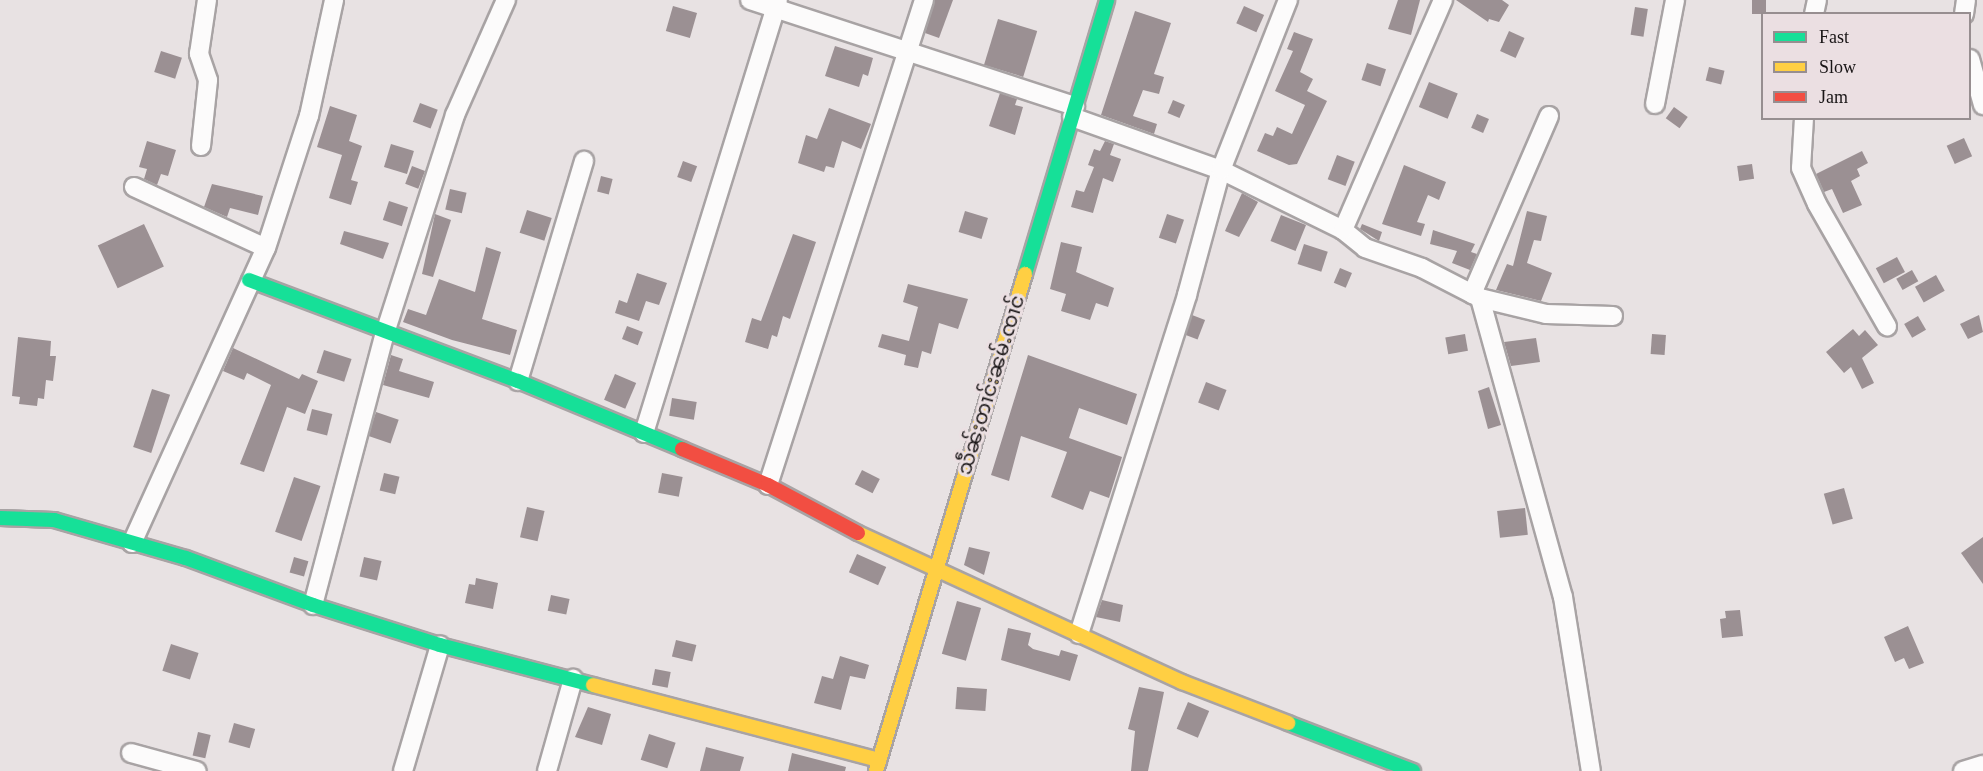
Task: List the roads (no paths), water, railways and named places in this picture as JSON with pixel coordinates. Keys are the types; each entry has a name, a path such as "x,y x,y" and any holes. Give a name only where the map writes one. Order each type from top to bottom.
{"main road":[{"name":"သဵၼ်ႈတၢင်းၼမ်ႉၸၢင်","path":"878,765 1107,0"},
{"path":"249,280 385,333 518,381 768,485 859,534 937,567 1182,682 1413,771"},
{"path":"0,518 54,520 186,558 313,605 440,645 573,679 878,765"}],"street":[{"path":"201,146 208,80 199,54 207,0"},
{"path":"132,543 249,280 266,248 309,116 334,0"},
{"path":"313,605 385,333 455,115 506,0"},
{"path":"750,0 777,4 907,53 1073,111 1221,170 1342,230 1365,248 1422,268 1476,296 1546,314 1613,316"},
{"path":"768,485 924,0"},
{"path":"1079,634 1187,295 1221,170 1288,0"},
{"path":"1342,230 1443,0"},
{"path":"1655,104 1675,0"},
{"path":"644,433 777,4"},
{"path":"1971,63 1983,105"},
{"path":"1549,116 1476,296 1563,597 1591,771"},
{"path":"1804,120 1802,168 1887,326"},
{"path":"518,381 584,161"},
{"path":"134,187 266,248"},
{"path":"403,771 440,645"},
{"path":"547,771 573,679"},
{"path":"131,753 197,771"},
{"path":"1963,771 1983,765"}]}
